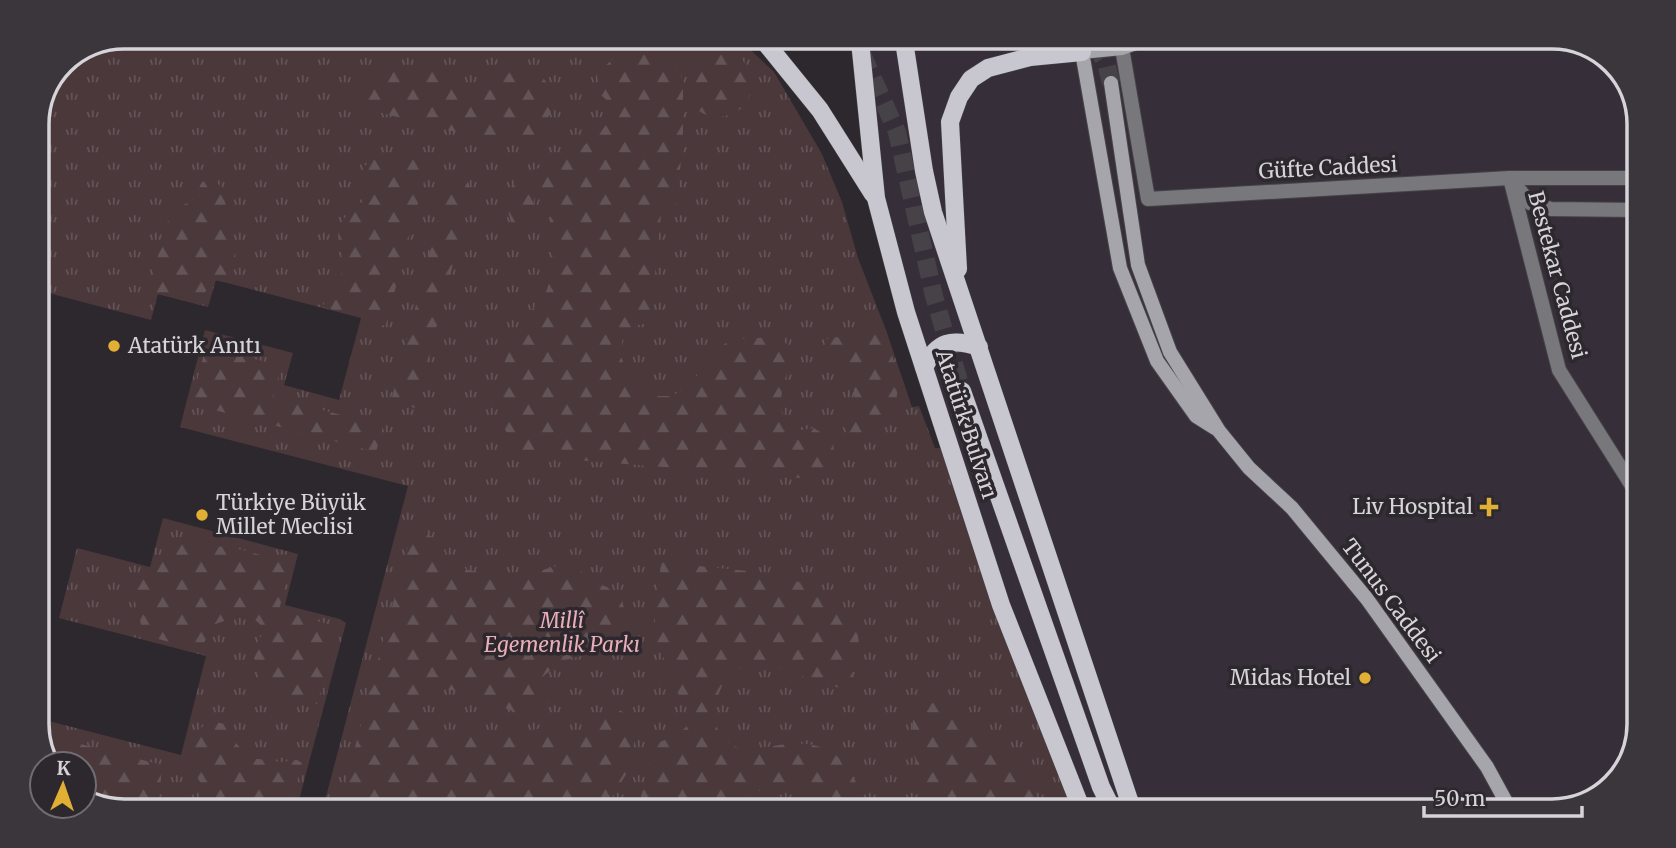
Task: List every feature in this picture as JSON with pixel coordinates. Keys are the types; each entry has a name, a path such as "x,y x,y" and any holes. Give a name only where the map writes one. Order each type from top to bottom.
{"main road":[{"path":"770,49 820,110 876,198"},
{"name":"Atatürk Bulvarı","path":"861,49 876,198 906,312 1001,605 1077,799"},
{"name":"Atatürk Bulvarı","path":"905,49 933,212 1129,799"},
{"path":"960,290 950,122 959,97 971,79 988,68 1068,49"},
{"path":"924,367 930,355 945,344 956,341 979,347"},
{"path":"962,391 1107,799"}],"street":[{"name":"Tunus Caddesi","path":"1078,49 1120,268 1157,361 1196,416 1219,431"},
{"name":"Güfte Caddesi","path":"1129,49 1148,199 1510,178 1627,178"},
{"name":"Tunus Caddesi","path":"1111,83 1138,265 1170,352 1219,431 1249,468 1292,508 1367,599 1487,767 1504,799"},
{"path":"1510,178 1530,202 1550,209 1627,210"},
{"name":"Bestekar Caddesi","path":"1510,178 1559,370 1627,478"}],"shaded area":[{"path":"861,49 1552,49 1567,50 1594,62 1614,82 1623,100 1627,119 1627,724 1626,739 1614,766 1590,789 1552,799 1077,799 1001,605 876,198"}],"green space":[{"name":"Millî Egemenlik Parkı","path":"124,49 750,49 774,72 822,154 842,202 858,258 912,407 919,406 935,448 950,448 1078,799 325,799 408,486 180,427 205,330 293,353 284,385 339,400 361,318 216,280 208,307 158,294 151,320 49,293 49,119 55,95 62,82 82,62 95,55"},
{"path":"657,49 674,56 683,81 683,137 677,205 662,206 650,323 638,325 623,337 620,354 628,374 642,389 659,396 672,396 694,382 701,366 714,358 731,339 779,337 792,349 781,397 783,416 787,426 801,430 814,428 832,440 834,451 831,472 813,479 550,458 515,449 502,422 496,399 504,363 523,322 543,298 553,260 551,217 544,193 534,198 533,215 524,227 512,226 508,211 510,189 526,173 569,156 597,136 612,118 612,105 601,95 597,75 609,62 638,50"},
{"path":"682,49 734,49 750,76 747,105 721,117 708,116 695,108 692,71"},
{"path":"381,66 425,67 444,78 473,85 494,84 512,70 525,68 538,72 553,90 554,106 538,137 508,142 479,138 366,109 359,100 360,87 367,72"},
{"path":"387,156 411,158 428,166 386,324 370,330 364,328 366,318 322,307 340,281 342,267 338,237 342,221 365,200 363,171 369,163"},
{"path":"450,174 468,182 472,193 415,408 391,401"},
{"path":"212,179 225,190 226,218 237,249 229,283 209,279 202,305 153,293 153,273 171,210 192,201 202,182"},
{"path":"886,330 897,380 895,404 890,415 879,426 856,435 847,432 842,423 854,407 852,381 845,369 829,358 825,339"},
{"path":"206,346 281,366 273,397 383,426 376,452 191,404"},
{"path":"163,518 298,554 285,605 340,619 346,623 299,799 114,798 98,794 98,750 54,750 49,721 181,755 206,656 59,618 77,548 150,567"},
{"name":"Millî Egemenlik Parkı","path":"412,531 422,531 440,542 448,559 468,570 503,577 528,574 564,564 580,570 591,581 607,587 622,600 626,616 612,648 562,661 541,678 549,701 538,712 517,713 470,693 443,689 428,697 419,712 424,726 452,734 495,735 544,728 568,733 591,732 607,710 617,709 625,713 635,734 631,766 611,799 341,799"},
{"path":"179,544 227,546 291,563 279,610 338,627 317,704 283,704 266,690 254,659 254,652 264,632 255,620 242,617 213,625 204,643 196,649 143,635 137,605 128,593 130,573 151,576 156,559 166,562"},
{"path":"661,562 777,574 810,586 846,615 858,633 859,649 851,678 845,688 822,684 769,666 756,665 737,669 719,692 716,723 725,740 739,748 803,744 829,751 848,768 862,799 817,799 805,790 782,785 760,790 747,799 640,799 646,773 658,743 678,734 686,727 689,718 686,704 673,687 668,665 653,640"},
{"path":"928,703 951,704 967,714 999,753 1019,770 1037,799 925,799 912,750 913,715"},
{"path":"209,720 228,725 236,743 249,758 282,762 297,760 302,763 292,799 201,799 200,782 190,767 191,750 198,731"},
{"path":"50,736 162,765 157,799 98,794 98,750 54,750"}],"tunnel":[{"path":"1098,49 1106,63 1111,83"},
{"path":"862,54 897,132 934,296 962,391"}],"place":[{"name":"Atatürk Anıtı","path":"114,346"},
{"name":"Liv Hospital","path":"1489,507"},
{"name":"Türkiye Büyük Millet Meclisi","path":"202,515"},
{"name":"Midas Hotel","path":"1365,678"}]}
